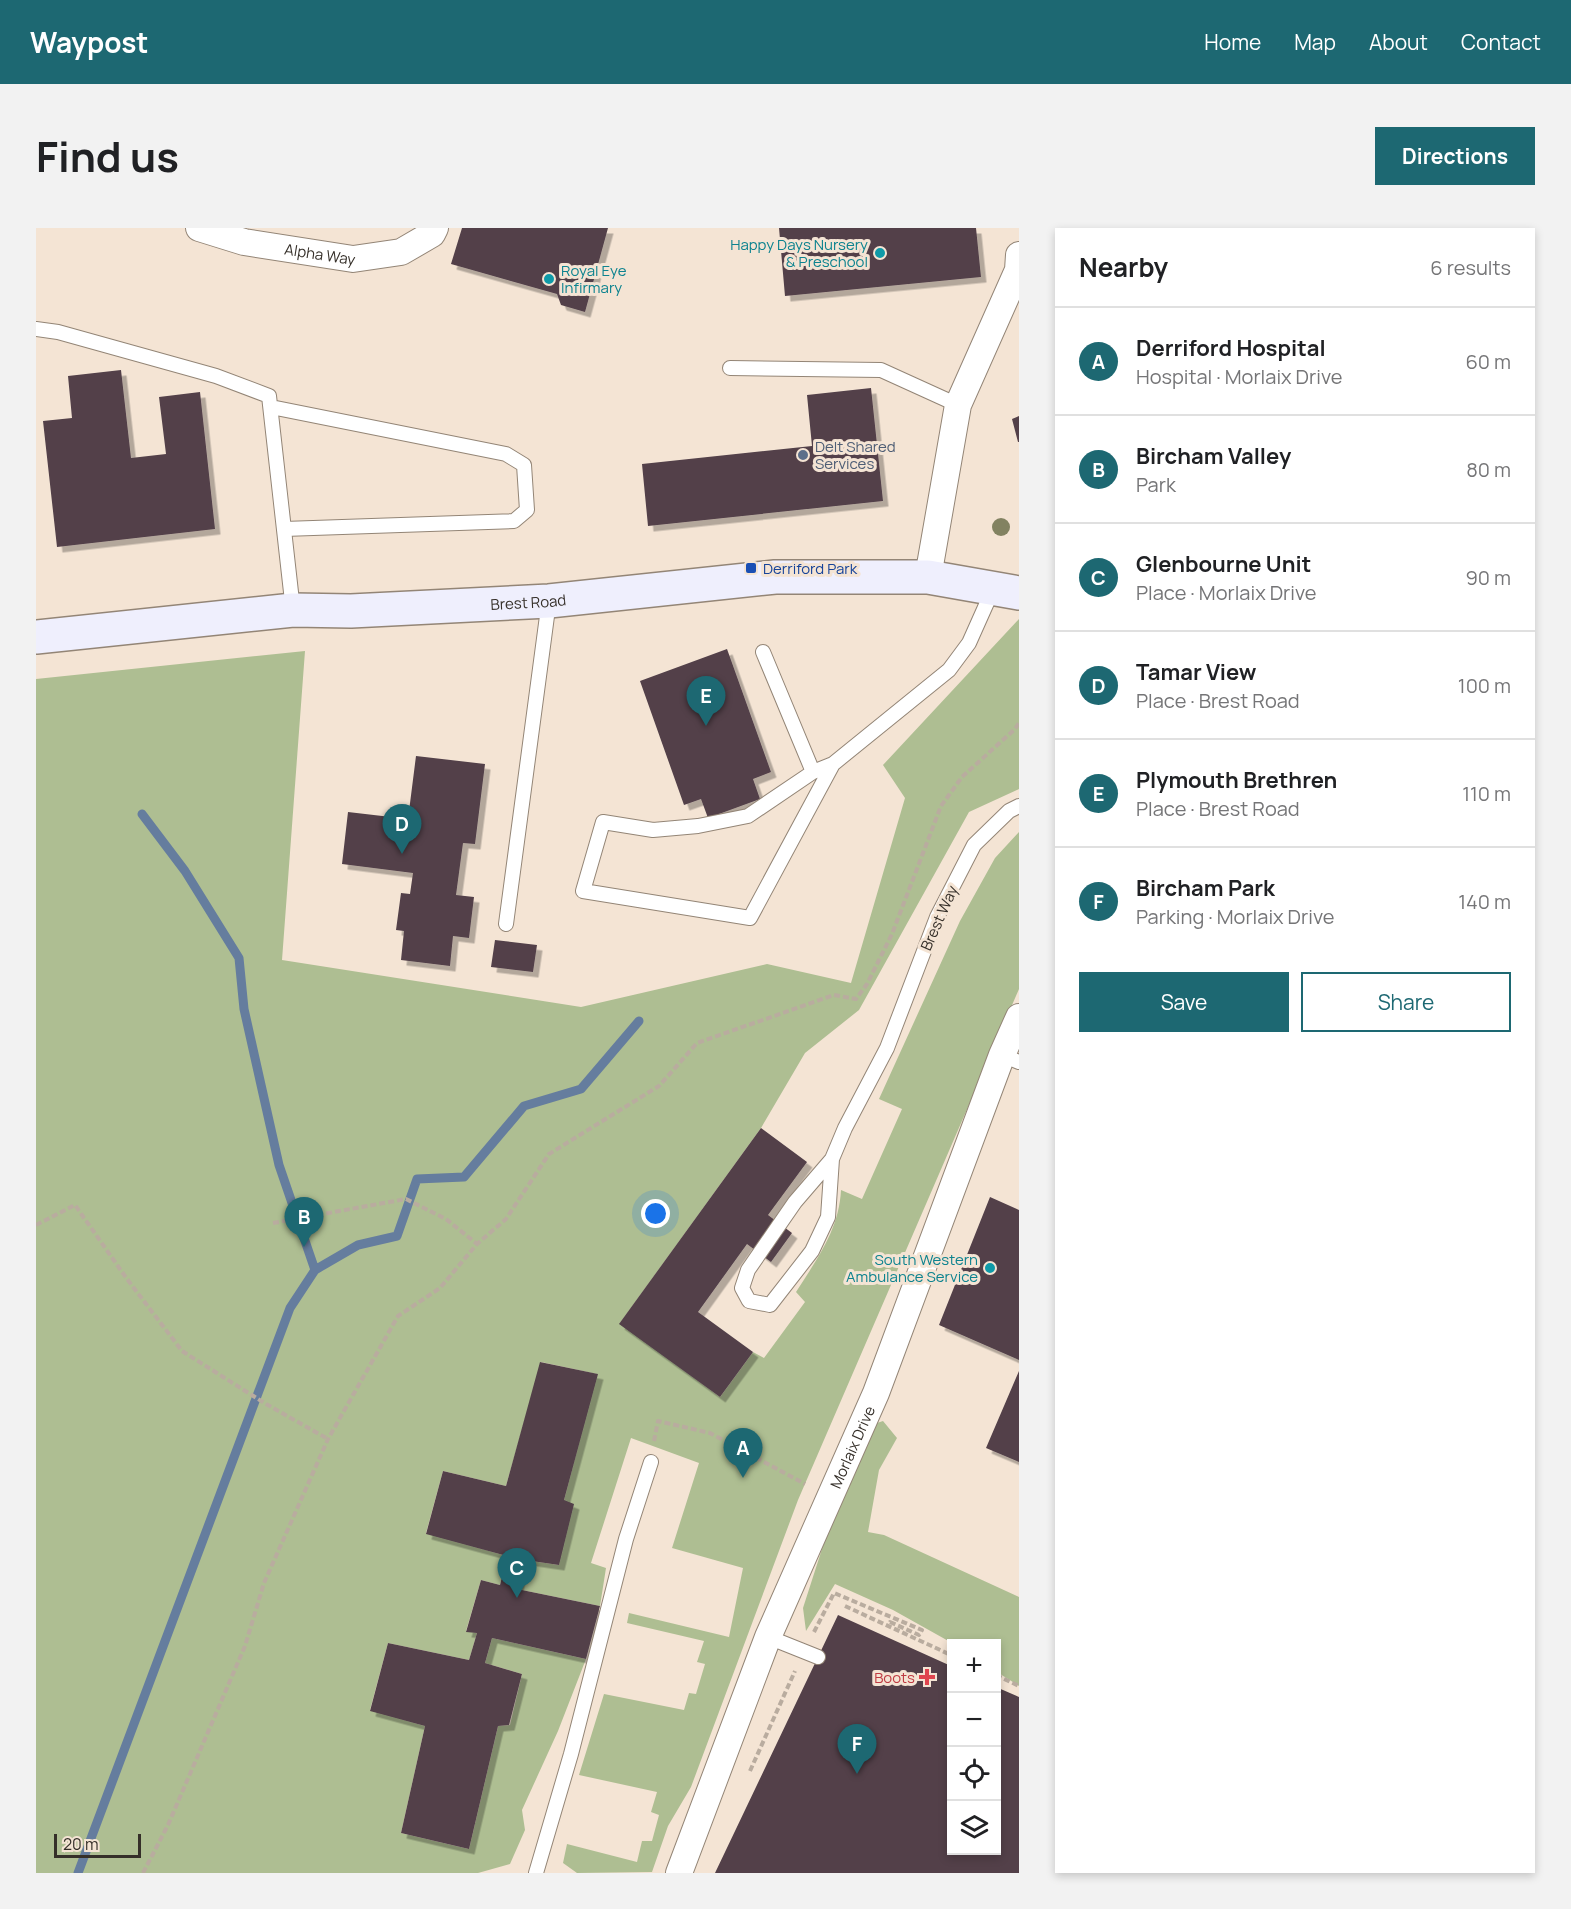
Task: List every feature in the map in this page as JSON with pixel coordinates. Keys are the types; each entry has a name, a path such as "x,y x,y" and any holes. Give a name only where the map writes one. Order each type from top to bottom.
{"street":[{"name":"Alpha Way","path":"199,228 244,242 353,259 401,252 432,234 435,228"},
{"path":"928,577 958,405 1019,270 1019,255"},
{"name":"Brest Road","path":"36,637 293,610 351,611 549,601 775,577 928,577 1006,590"},
{"name":"Morlaix Drive","path":"679,1873 768,1637 876,1393 1011,1059 1019,1017"}],"lane":[{"path":"36,329 58,332 216,376 269,396 293,610"},
{"path":"730,368 881,370 958,405"},
{"path":"271,407 506,454 524,465 527,510 514,521 284,529"},
{"path":"833,764 750,918 583,891 603,822 653,830 698,826 748,816 813,772 833,764 949,670 1006,590"},
{"path":"506,924 549,601"},
{"path":"763,652 813,772"},
{"name":"Brest Way","path":"832,1159 845,1128 886,1048 937,917 974,845 1009,811 1019,806"},
{"path":"832,1159 828,1217 812,1251 770,1305 749,1301 742,1288 748,1270 795,1202 832,1159"},
{"path":"536,1873 571,1754 626,1539 651,1461"},
{"path":"768,1637 818,1657"}],"path":[{"path":"143,1873 168,1825 245,1646 264,1583 328,1439 398,1316 440,1287 477,1244 506,1219 549,1154 659,1086 698,1042 834,995 856,999 867,984 892,934 941,806 962,777 1019,723"},
{"path":"273,1223 406,1199 446,1219 477,1244"},
{"path":"36,1225 75,1205 127,1280 182,1350 266,1404 328,1439"},
{"path":"658,1421 710,1433 785,1473"},
{"path":"746,1778 804,1651 834,1593 922,1630 919,1635 890,1622 888,1626"},
{"path":"845,1606 947,1653"},
{"path":"1001,1677 1019,1686"}],"green space":[{"path":"1019,619 1019,789 969,812 859,1010 805,1053 761,1128 620,1323 720,1397 753,1352 764,1358 805,1302 796,1292 826,1244 836,1218 841,1190 862,1199 902,1109 879,1099 960,921 995,858 1019,832 1019,989 798,1500 691,1787 668,1826 652,1872 577,1873 563,1863 567,1844 637,1862 642,1841 652,1841 659,1815 651,1812 657,1792 579,1775 604,1694 684,1710 689,1693 696,1694 705,1664 697,1662 704,1641 627,1623 629,1613 729,1637 743,1568 672,1548 699,1463 631,1438 591,1563 606,1568 600,1606 517,1589 525,1560 559,1565 564,1500 597,1374 541,1362 506,1486 443,1471 426,1533 507,1556 500,1585 481,1580 466,1631 477,1633 469,1660 388,1643 370,1710 425,1726 401,1833 469,1849 498,1726 510,1725 522,1674 485,1663 492,1638 586,1659 558,1731 522,1810 525,1830 510,1864 478,1873 36,1873 36,679 305,651 282,960 581,1007 767,964 851,983 905,798 883,765"},
{"path":"883,1421 897,1438 879,1470 868,1532 884,1535 1019,1597 1019,1686 1001,1675 1001,1639 947,1640 893,1610 835,1584 806,1631 803,1608 830,1524 874,1424"}],"building":[{"name":"Royal Eye Infirmary","path":"462,228 608,228 585,312 561,305 557,294 451,264"},
{"name":"Happy Days Nursery & Preschool","path":"779,228 976,228 981,277 785,296"},
{"path":"121,370 131,458 166,454 159,397 200,392 215,529 57,547 43,421 72,418 68,376"},
{"name":"Delt Shared Services","path":"871,388 883,501 648,526 642,464 812,446 807,395"},
{"path":"1019,416 1019,442 1018,442 1012,419"},
{"path":"727,649 771,772 753,779 760,799 708,818 701,799 684,805 640,681"},
{"path":"416,756 485,764 475,844 463,843 456,895 474,897 469,938 453,936 450,966 401,960 404,931 396,930 401,893 410,894 413,873 342,864 348,812 408,819"},
{"path":"495,940 537,945 533,972 491,967"},
{"path":"761,1128 807,1162 768,1215 792,1233 771,1262 747,1244 698,1312 753,1352 720,1397 619,1324"},
{"name":"South Western Ambulance Service","path":"990,1197 1019,1210 1019,1360 939,1325"},
{"path":"540,1362 598,1374 564,1500 574,1504 559,1565 525,1560 517,1589 600,1606 586,1659 492,1638 485,1663 522,1674 509,1725 498,1726 469,1849 401,1833 425,1726 370,1711 388,1643 469,1660 477,1633 466,1632 481,1580 500,1585 507,1556 426,1534 443,1471 506,1486"},
{"path":"1019,1371 1019,1462 986,1448"},
{"path":"838,1615 947,1664 947,1855 1001,1855 1001,1689 1019,1697 1019,1873 715,1873"}],"waterway":[{"path":"142,814 185,871 239,958 244,1009 279,1165 315,1270"},
{"path":"78,1873 290,1308 315,1270 358,1245 397,1236 417,1179 464,1177 524,1106 581,1089 639,1021"}],"place":[{"name":"Happy Days Nursery & Preschool","path":"880,253"},
{"name":"Royal Eye Infirmary","path":"549,279"},
{"name":"Delt Shared Services","path":"803,455"},
{"name":"Derriford Park","path":"751,568"},
{"name":"Plymouth Brethren","path":"706,726"},
{"name":"Tamar View","path":"402,854"},
{"name":"Bircham Valley","path":"304,1247"},
{"name":"South Western Ambulance Service","path":"990,1268"},
{"name":"Derriford Hospital","path":"743,1478"},
{"name":"Glenbourne Unit","path":"517,1598"},
{"name":"Boots","path":"927,1677"},
{"name":"Bircham Park","path":"857,1774"}]}
